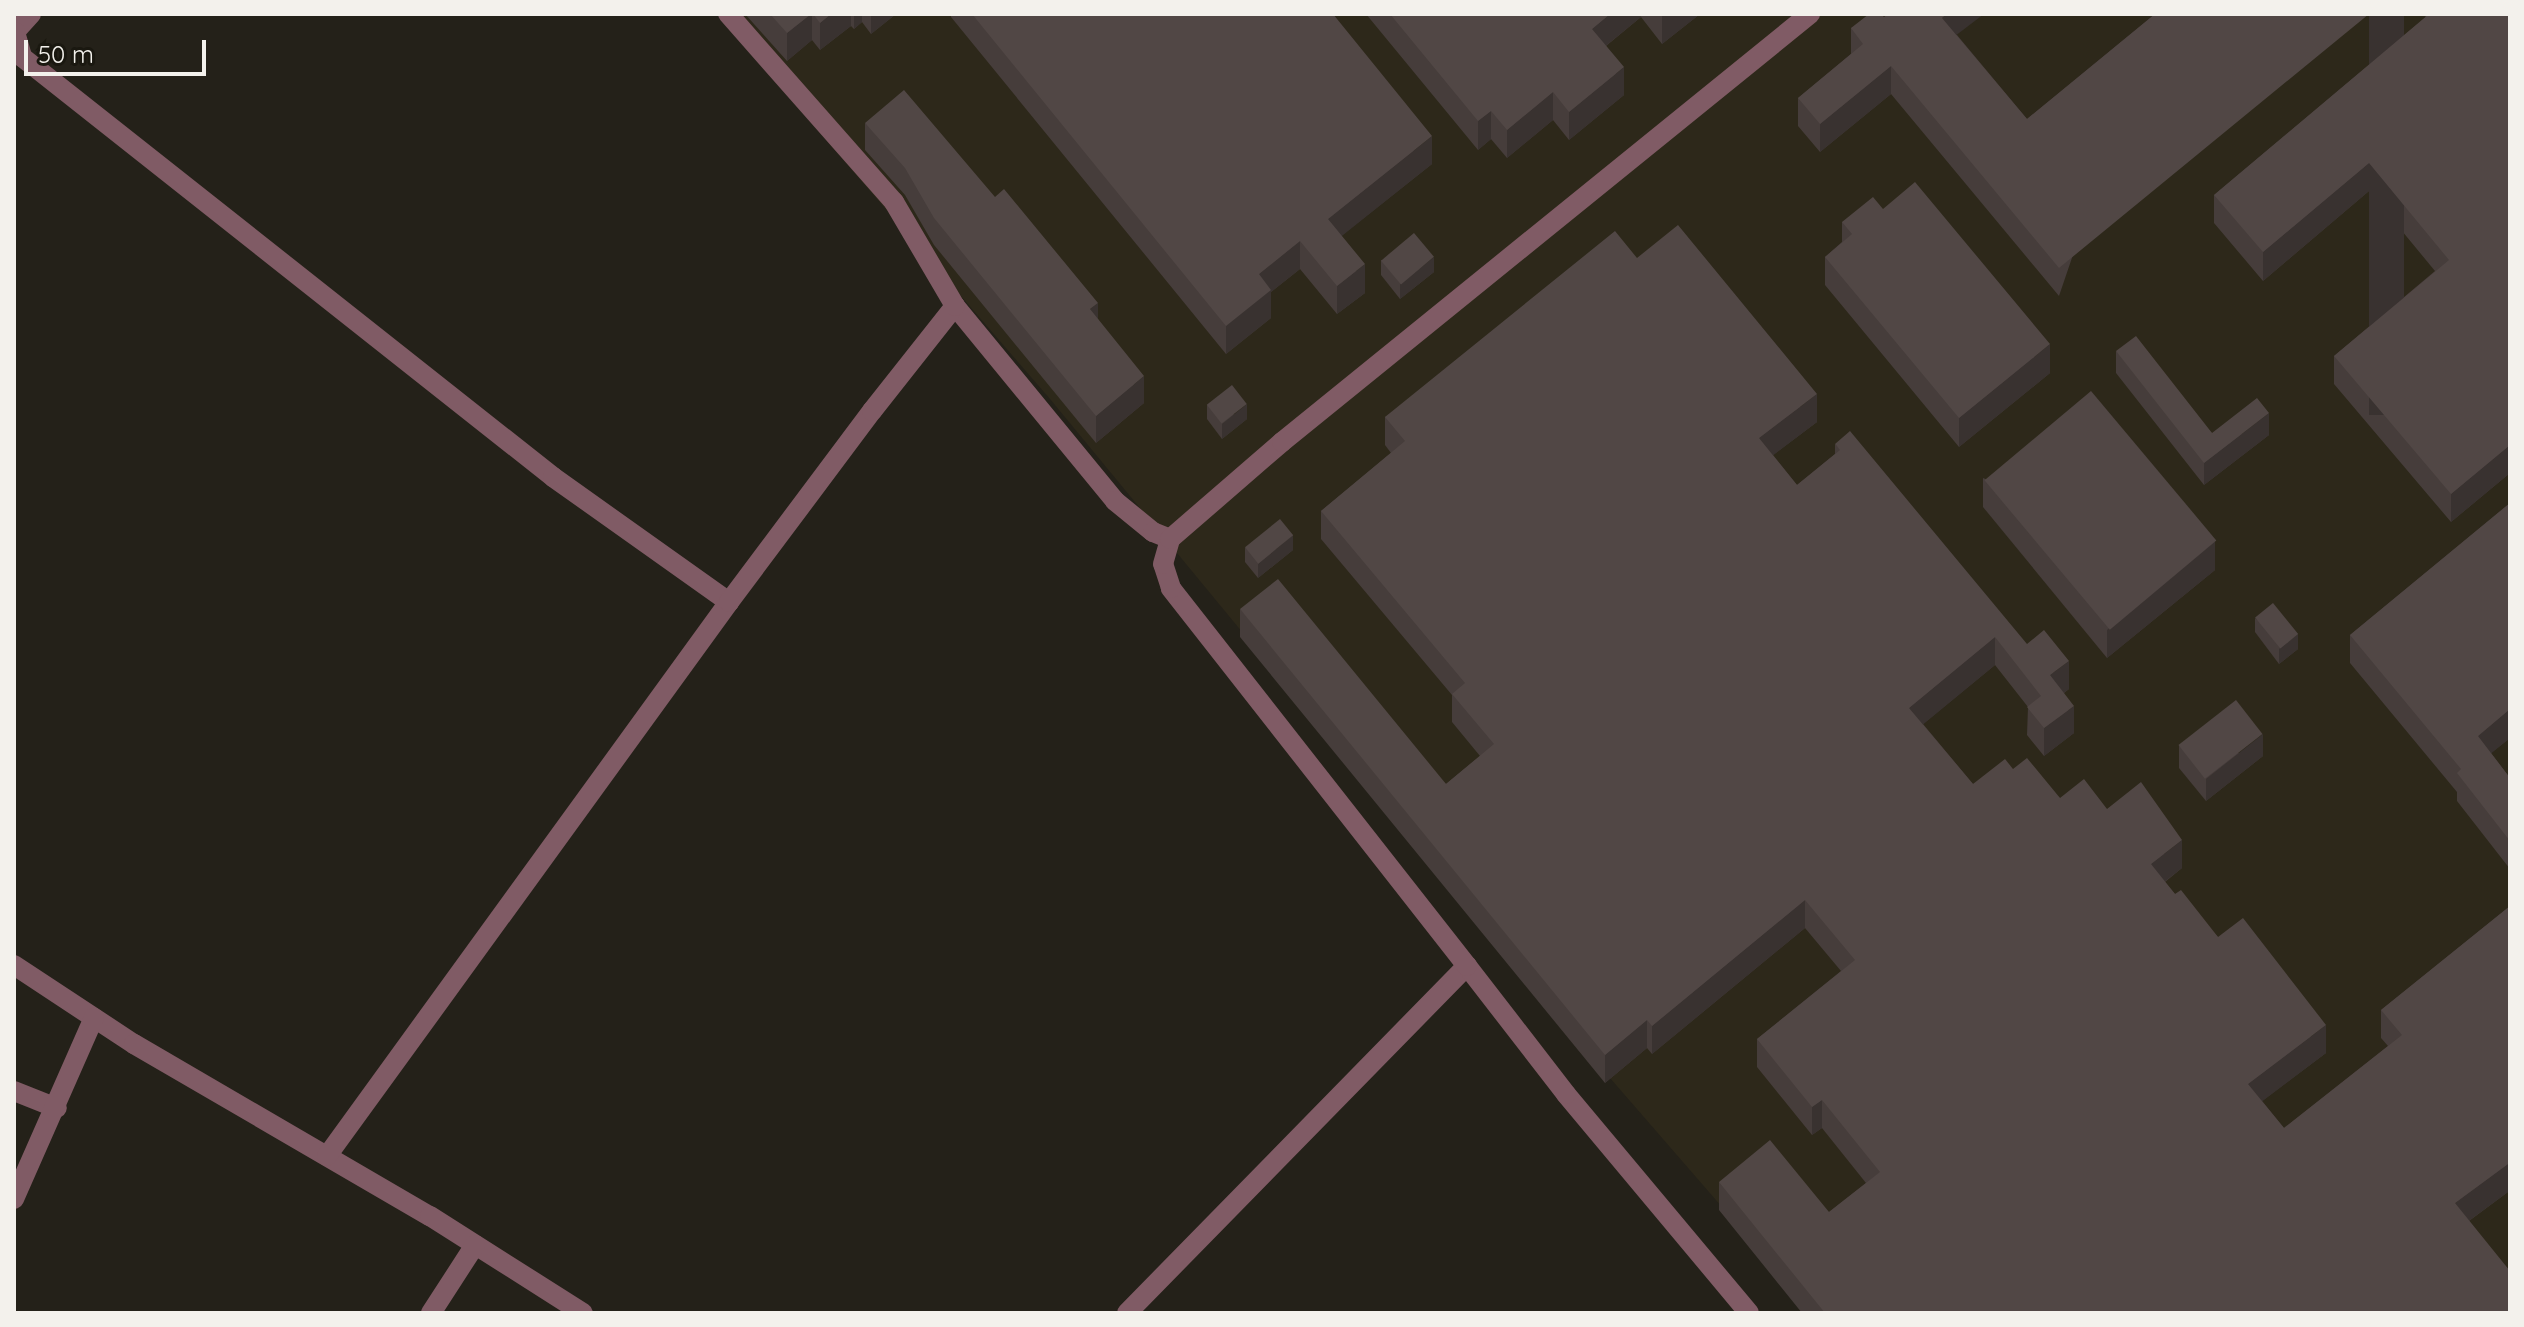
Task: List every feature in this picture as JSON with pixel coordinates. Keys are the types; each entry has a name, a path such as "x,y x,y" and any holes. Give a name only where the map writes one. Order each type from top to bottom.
{"street":[{"path":"31,14 15,32 22,57 553,477 729,602"},
{"path":"728,14 894,202 955,306 1115,501 1153,532 1170,539"},
{"path":"1749,1313 1566,1094 1171,588 1163,564 1170,539 1510,254 1810,14"},
{"path":"327,1156 729,602 955,306"},
{"path":"14,965 94,1018 475,1245 583,1313"},
{"path":"1127,1313 1467,966"},
{"path":"14,1199 57,1108 94,1018"},
{"path":"14,1091 57,1108"},
{"path":"431,1313 475,1245"}],"shaded area":[{"path":"717,14 2510,14 2510,1313 1814,1313 1610,1078 1050,399"}],"building":[{"path":"770,14 811,14 787,33"},
{"path":"813,14 831,14 820,23"},
{"path":"972,14 1333,14 1432,136 1328,219 1365,264 1337,286 1300,241 1259,274 1271,290 1226,326"},
{"path":"1390,14 1610,14 1592,29 1624,67 1569,112 1553,92 1507,130 1491,111 1478,121"},
{"path":"1869,14 1884,17 1888,14 1947,14 1942,18 2027,119 2155,14 2369,14 2059,268 1891,66 1820,124 1798,98 1863,44 1851,28"},
{"path":"2429,14 2510,14 2510,445 2451,494 2334,356 2449,260 2369,163 2263,252 2214,195"},
{"path":"904,90 995,197 1004,189 1098,303 1090,309 1144,376 1096,416 934,218 905,168 865,123"},
{"path":"1915,182 2050,344 1959,418 1825,257 1852,234 1842,222 1873,197 1883,209"},
{"path":"1678,225 1817,394 1759,438 1797,485 1840,450 1835,444 1850,431 2027,644 2044,630 2069,661 2050,675 2074,706 2044,728 2027,707 2041,696 1995,637 1909,708 1973,784 2005,759 2013,769 2027,758 2060,798 2084,779 2107,809 2141,782 2182,840 2151,864 2175,894 2181,890 2218,937 2243,918 2326,1025 2248,1084 2284,1128 2402,1035 2381,1010 2510,906 2510,1167 2508,1164 2455,1203 2510,1271 2510,1313 1825,1313 1719,1182 1770,1140 1829,1212 1880,1172 1822,1100 1812,1107 1757,1039 1855,960 1805,900 1652,1026 1647,1020 1605,1055 1240,609 1278,579 1446,784 1494,744 1452,694 1465,683 1321,511 1405,441 1385,417 1615,231 1637,258"},
{"path":"1414,233 1434,257 1401,284 1381,261"},
{"path":"2136,336 2212,433 2257,398 2269,413 2204,463 2116,351"},
{"path":"1232,385 1247,404 1222,424 1207,405"},
{"path":"2091,391 2216,540 2110,630 1985,480"},
{"path":"2510,503 2510,709 2478,736 2510,778 2510,841 2457,773 2461,769 2350,635"},
{"path":"1280,519 1293,535 1258,564 1245,547"},
{"path":"2273,603 2298,634 2280,649 2255,617"},
{"path":"2236,700 2262,734 2205,779 2178,745"}]}
